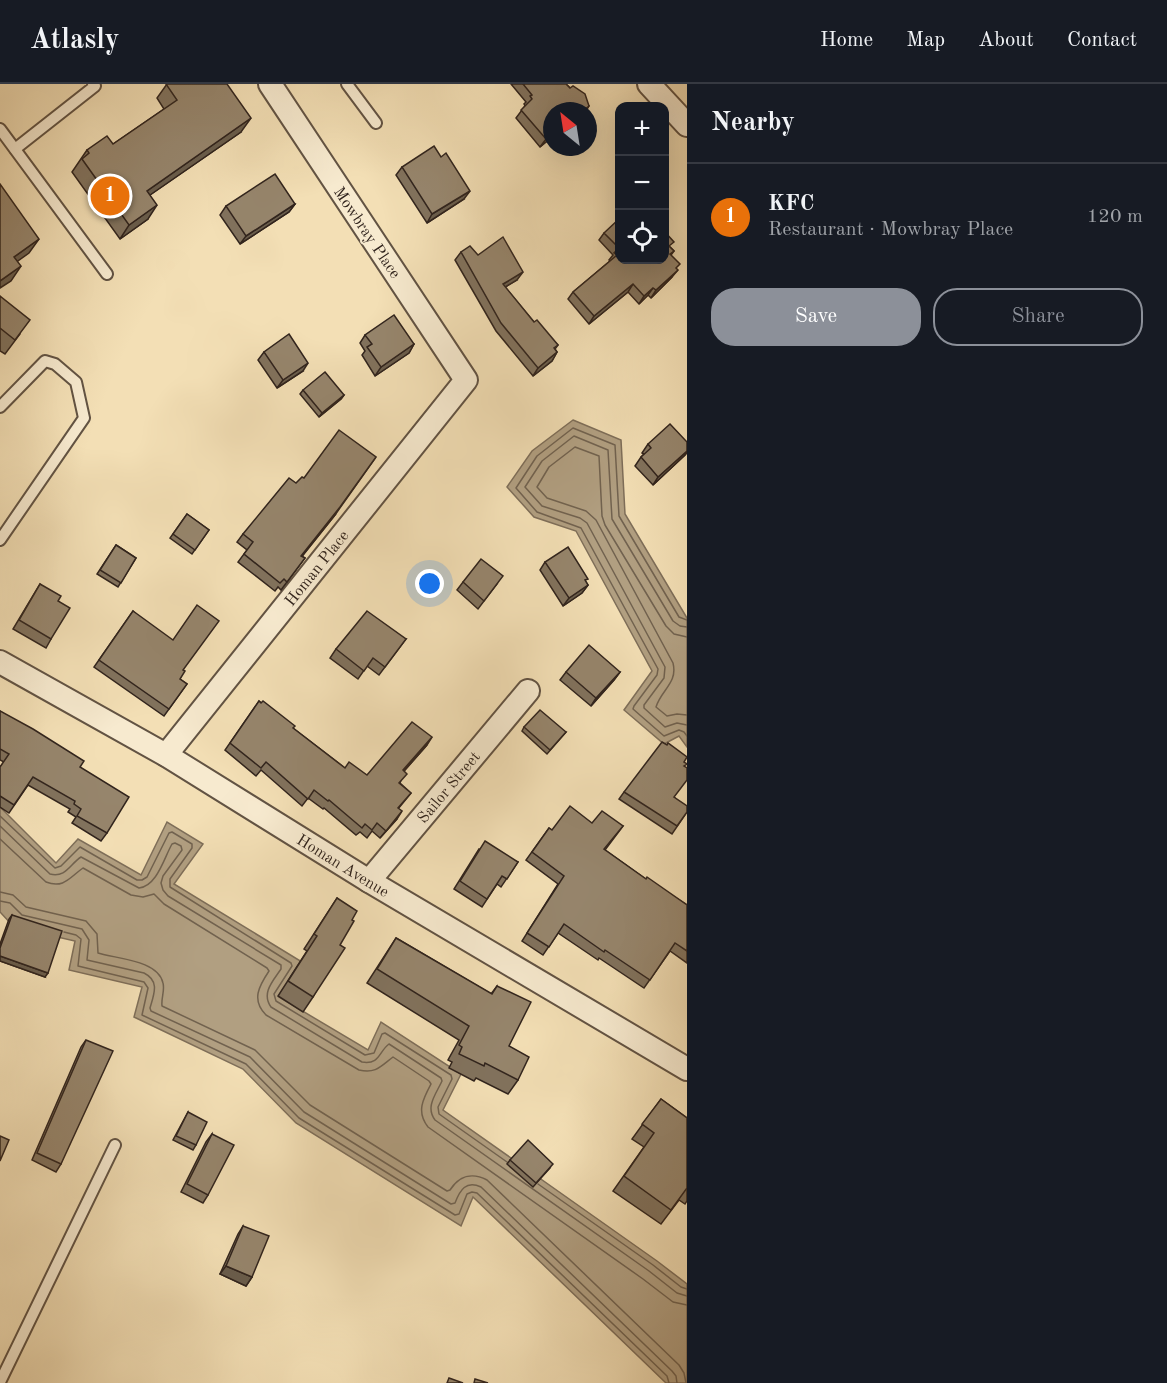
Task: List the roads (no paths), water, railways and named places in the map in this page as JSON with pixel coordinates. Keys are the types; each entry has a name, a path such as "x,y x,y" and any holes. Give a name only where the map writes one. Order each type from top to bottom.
{"street":[{"name":"Mowbray Place","path":"271,84 466,380"},
{"path":"649,84 687,125"},
{"name":"Homan Place","path":"166,755 466,380"},
{"name":"Homan Avenue","path":"0,662 166,755 369,881 687,1069"},
{"name":"Sailor Street","path":"369,881 528,691"}],"lane":[{"path":"15,149 95,86 93,84"},
{"path":"347,84 376,123"},
{"path":"0,129 107,274"},
{"path":"0,407 45,361 55,364 76,382 84,418 0,540"},
{"path":"0,1382 115,1145"}],"water":[{"path":"573,420 621,440 625,514 687,618 687,747 679,736 664,744 624,710 652,671 576,531 534,517 507,487 532,451"},
{"path":"0,807 56,863 78,839 141,875 167,822 203,844 174,884 302,962 279,997 368,1050 381,1022 461,1074 443,1110 687,1284 687,1383 666,1383 473,1197 461,1226 296,1123 243,1069 134,1017 142,987 69,970 75,941 14,927 0,912"}],"place":[{"name":"KFC","path":"110,196"}]}
